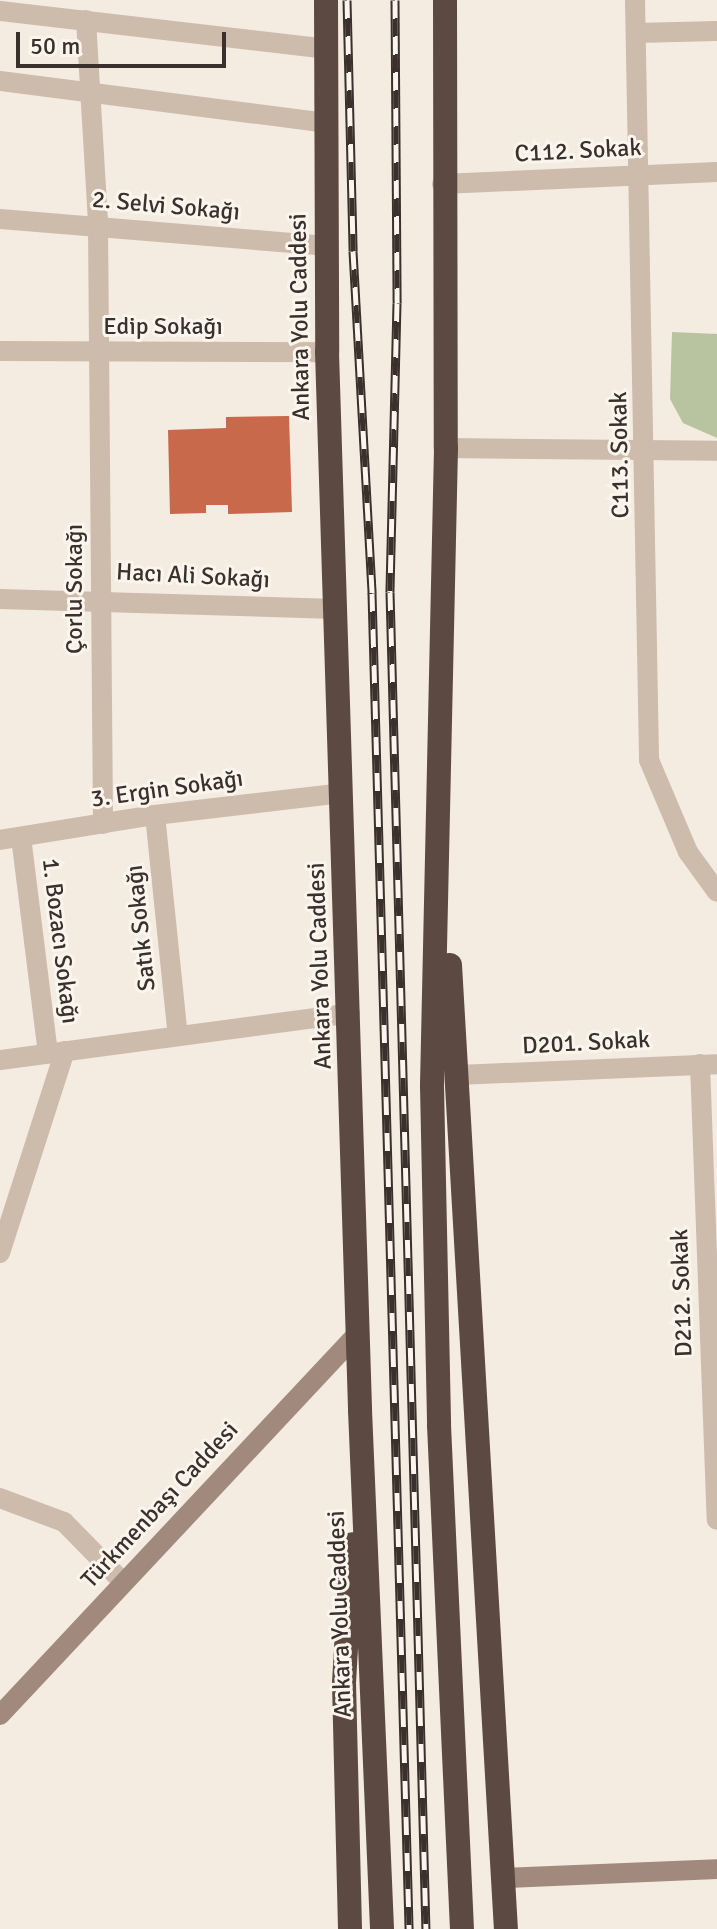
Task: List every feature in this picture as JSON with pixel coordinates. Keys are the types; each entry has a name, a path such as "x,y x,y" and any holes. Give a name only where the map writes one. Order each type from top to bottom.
{"highway":[{"name":"Ankara Yolu Caddesi","path":"326,0 327,352 360,1410 382,1929"},
{"path":"445,0 442,184 446,448 441,838 432,1086 438,1409 462,1929"},
{"path":"441,838 458,1075 506,1929"},
{"path":"350,1929 344,1683 360,1410"}],"main road":[{"name":"Türkmenbaşı Caddesi","path":"0,1715 359,1332"},
{"path":"505,1878 717,1869"}],"street":[{"name":"C113. Sokak","path":"635,0 646,447 649,760 688,852 717,892"},
{"path":"0,11 63,8 86,20 326,49"},
{"name":"Çorlu Sokağı","path":"86,20 98,225 103,824"},
{"path":"636,33 717,31"},
{"path":"0,81 92,97 326,123"},
{"name":"C112. Sokak","path":"442,184 717,172"},
{"name":"2. Selvi Sokağı","path":"0,219 327,246"},
{"name":"Edip Sokağı","path":"0,351 327,352"},
{"path":"446,448 646,447 717,451"},
{"name":"Hacı Ali Sokağı","path":"0,599 101,598 336,609"},
{"name":"3. Ergin Sokağı","path":"0,840 155,815 342,793"},
{"name":"Satık Sokağı","path":"155,815 178,1036"},
{"name":"1. Bozacı Sokağı","path":"0,1253 56,1052 21,837"},
{"path":"0,1060 350,1013"},
{"name":"D201. Sokak","path":"458,1075 708,1064"},
{"name":"D212. Sokak","path":"708,1064 717,1520"},
{"path":"0,1498 64,1522 123,1582"}],"green space":[{"path":"672,332 717,334 717,438 683,423 670,399"}],"building":[{"path":"289,416 292,512 228,514 228,505 206,505 206,513 170,514 168,430 226,428 226,417"}],"railway":[{"path":"347,0 353,251 372,593 409,1929"},
{"path":"395,0 397,303 390,592 426,1929"}]}
